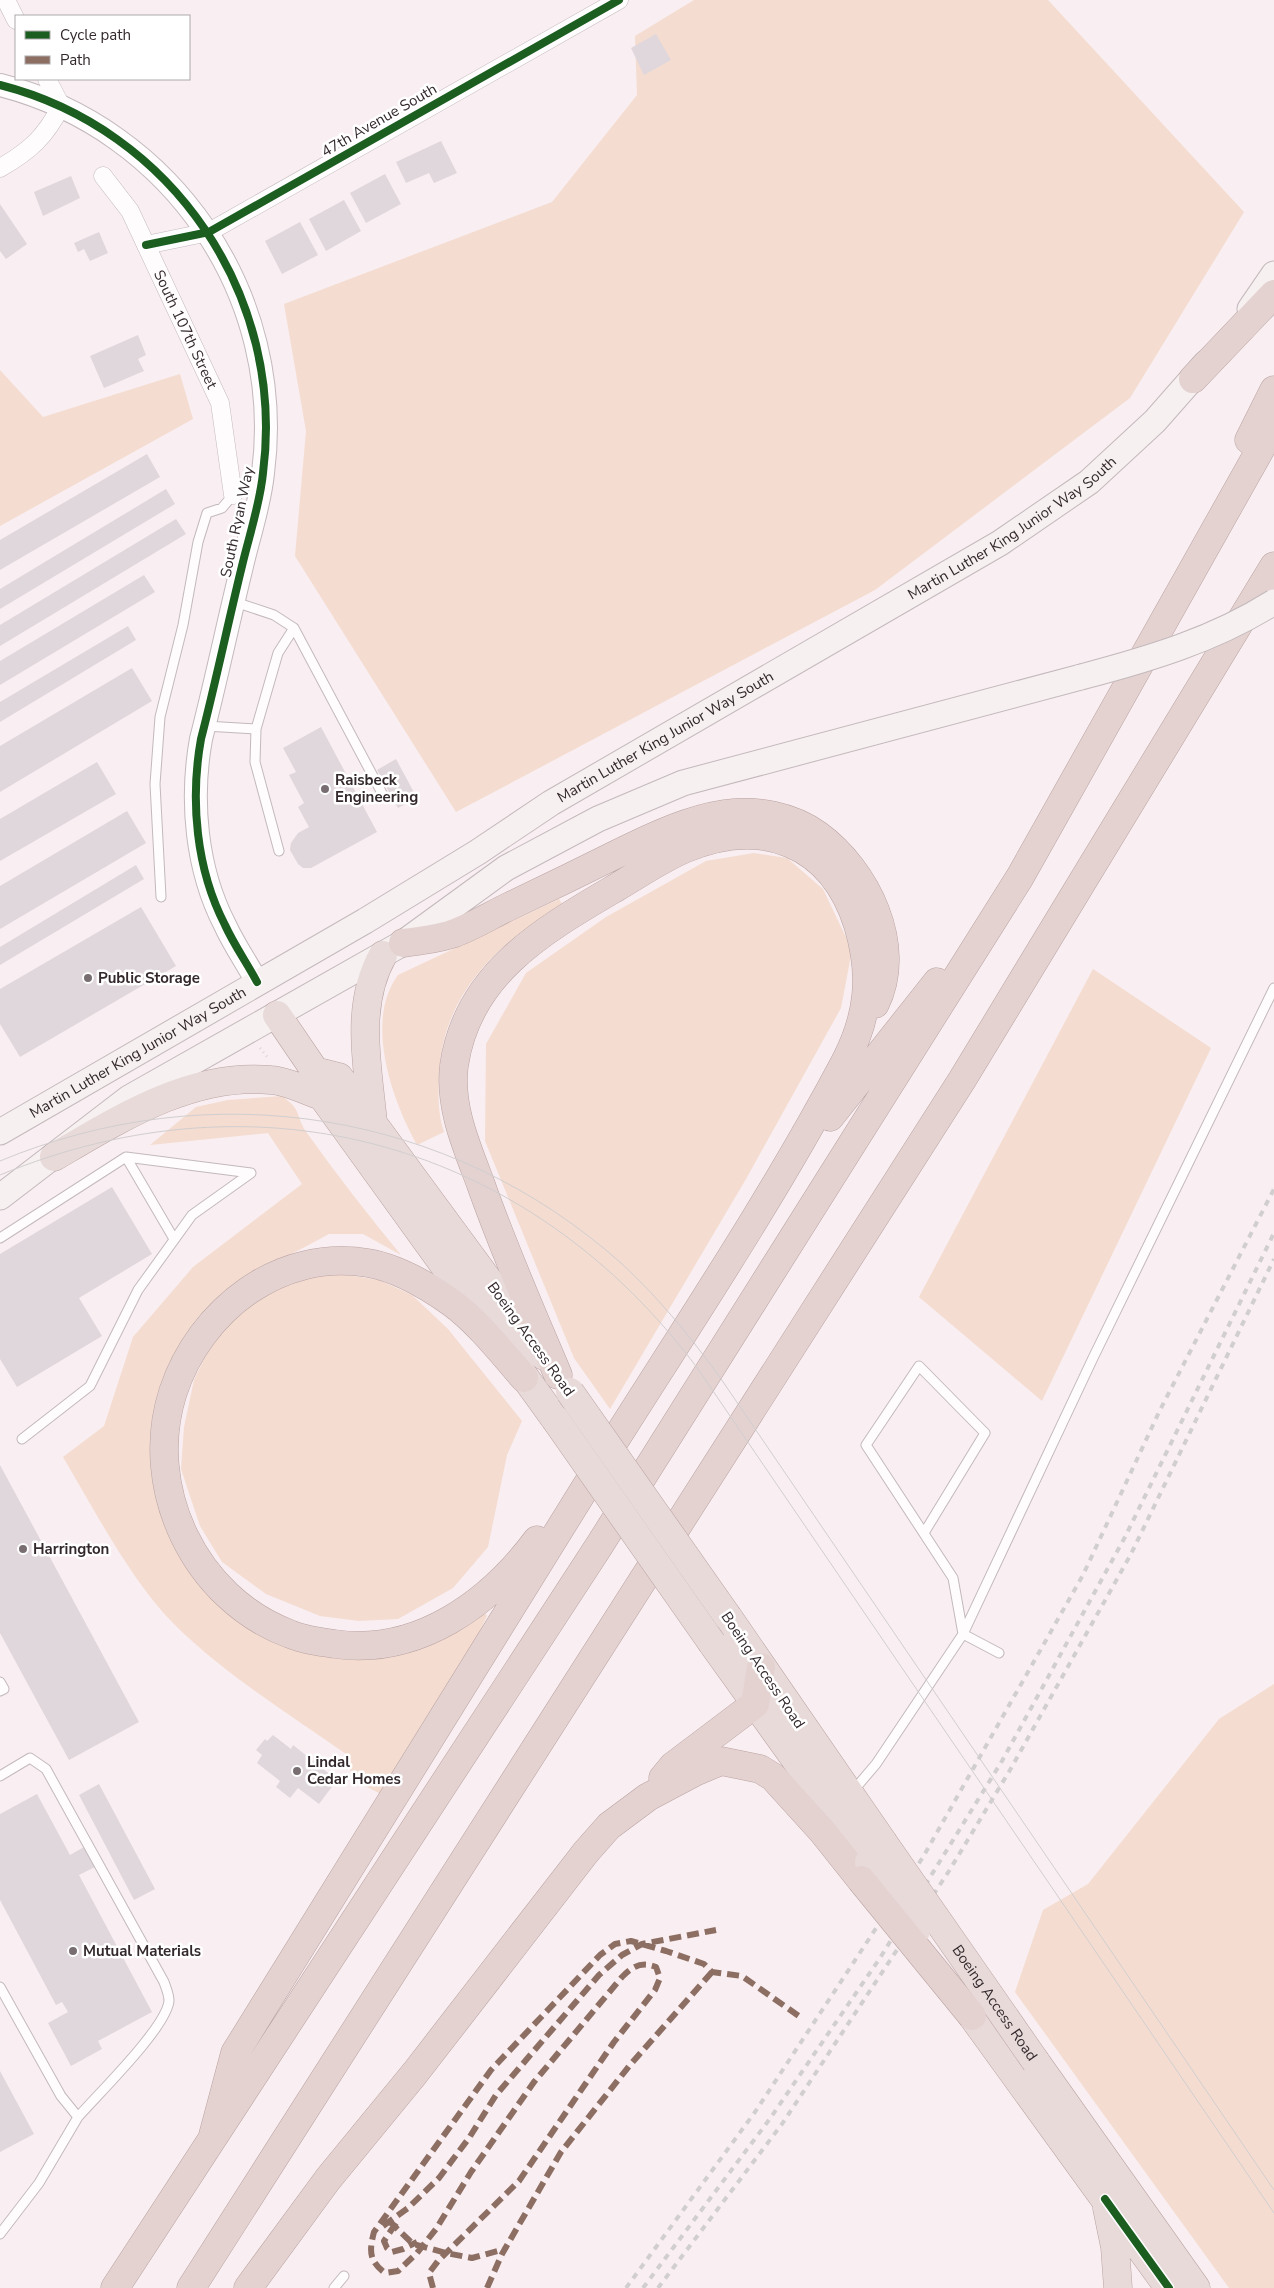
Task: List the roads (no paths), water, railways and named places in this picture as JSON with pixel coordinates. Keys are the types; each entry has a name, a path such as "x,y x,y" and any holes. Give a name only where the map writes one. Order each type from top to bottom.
{"highway":[{"path":"1193,379 1274,294"},
{"path":"1117,706 1274,390"},
{"path":"115,2288 620,1514 1020,877 1274,424"},
{"path":"191,2288 962,1080 1274,566"},
{"path":"212,2139 234,2053 642,1398 764,1206 859,1035 881,992 886,956 880,926 856,875 838,852 816,834 765,813 742,811 722,814 683,826 647,840 454,933 393,949 371,980 364,1027 373,1123"},
{"path":"564,1384 502,1243 461,1130 455,1106 454,1066 460,1041 473,1008 494,976 511,958 536,938 586,905 688,847 728,836 771,836 795,843 821,861 839,883 850,903 866,957 866,1000 859,1035"},
{"path":"764,1206 856,1083 1020,877"},
{"name":"Boeing Access Road","path":"277,1015 319,1083 524,1378 755,1704 871,1861 1036,2062 1196,2288"},
{"name":"Boeing Access Road","path":"319,1083 339,1077 564,1384 728,1617 850,1795 871,1861 972,2016 1170,2288"},
{"path":"54,1157 130,1112 180,1093 221,1082 249,1079 319,1083"},
{"path":"524,1378 454,1305 409,1278 387,1269 367,1263 316,1262 297,1265 272,1276 239,1297 214,1319 195,1347 172,1393 164,1441 168,1492 189,1548 219,1588 261,1620 290,1634 319,1642 352,1646 376,1645 408,1639 440,1627 465,1612 491,1591 524,1556 642,1398"},
{"path":"648,1797 673,1766 755,1704 761,1667"},
{"path":"252,2287 328,2179 415,2073 586,1852 608,1826 648,1797 697,1771 721,1761 760,1769 773,1777 816,1824 871,1861"},
{"path":"1105,2199 1115,2247 1118,2288"}],"main road":[{"name":"Martin Luther King Junior Way South","path":"0,1132 365,921 478,852 551,803 1000,544 1089,482 1155,421 1193,379 1256,302 1274,274"},
{"path":"0,1197 129,1098 393,949 506,868 598,819 683,783 1153,658 1207,638 1274,602"},
{"name":"Boeing Access Road","path":"257,982 277,1015"}],"street":[{"path":"6,0 15,18"},
{"name":"47th Avenue South","path":"146,245 209,232 619,0"},
{"path":"0,168 40,140 51,127 62,106 48,80"},
{"name":"South Ryan Way","path":"0,85 62,106 108,132 143,159 180,195 209,232 227,266 253,332 262,368 266,404 263,474 197,762 196,796 203,860 210,891 224,925 257,982"},
{"name":"South 107th Street","path":"103,176 130,211 220,403 233,495"}],"lane":[{"path":"161,896 155,784 160,717 183,625 198,542 207,513 222,508 233,495"},
{"path":"234,602 274,616 294,628 384,796"},
{"path":"279,851 255,762 256,729 278,653 294,628"},
{"path":"205,726 256,729"},
{"path":"850,1795 876,1764 962,1634 1093,1358 1274,988"},
{"path":"126,1157 174,1239"},
{"path":"0,1238 126,1157 251,1173 192,1215 138,1290 90,1386 22,1439"},
{"path":"924,1534 985,1433 919,1366 866,1446 924,1534 953,1578 962,1634"},
{"path":"962,1634 999,1653"},
{"path":"0,1682 4,1689 0,1692"},
{"path":"0,1776 30,1758 46,1769 164,1982 169,2002 159,2025 78,2117 39,2182 0,2234"},
{"path":"0,1987 61,2096 78,2117"},
{"path":"334,2288 344,2276"}],"tram line":[{"path":"0,1161 80,1134 162,1118 244,1114 325,1122 405,1140 481,1170 554,1211 621,1263 672,1316 717,1373 1274,2190"},
{"path":"0,1175 98,1143 196,1128 291,1129 384,1147 472,1180 555,1228 630,1291 698,1369 1274,2213"}],"railway":[{"path":"626,2288 755,2112 923,1857 1083,1575 1160,1410 1274,1189"},
{"path":"643,2288 769,2120 880,1958 1002,1761 1125,1537 1274,1233"},
{"path":"658,2288 782,2124 949,1871 1010,1770 1131,1554 1274,1259"}],"place":[{"name":"Raisbeck Engineering","path":"325,789"},
{"name":"Public Storage","path":"88,978"},
{"name":"Harrington","path":"23,1549"},
{"name":"Lindal Cedar Homes","path":"297,1771"},
{"name":"Mutual Materials","path":"73,1951"}]}
